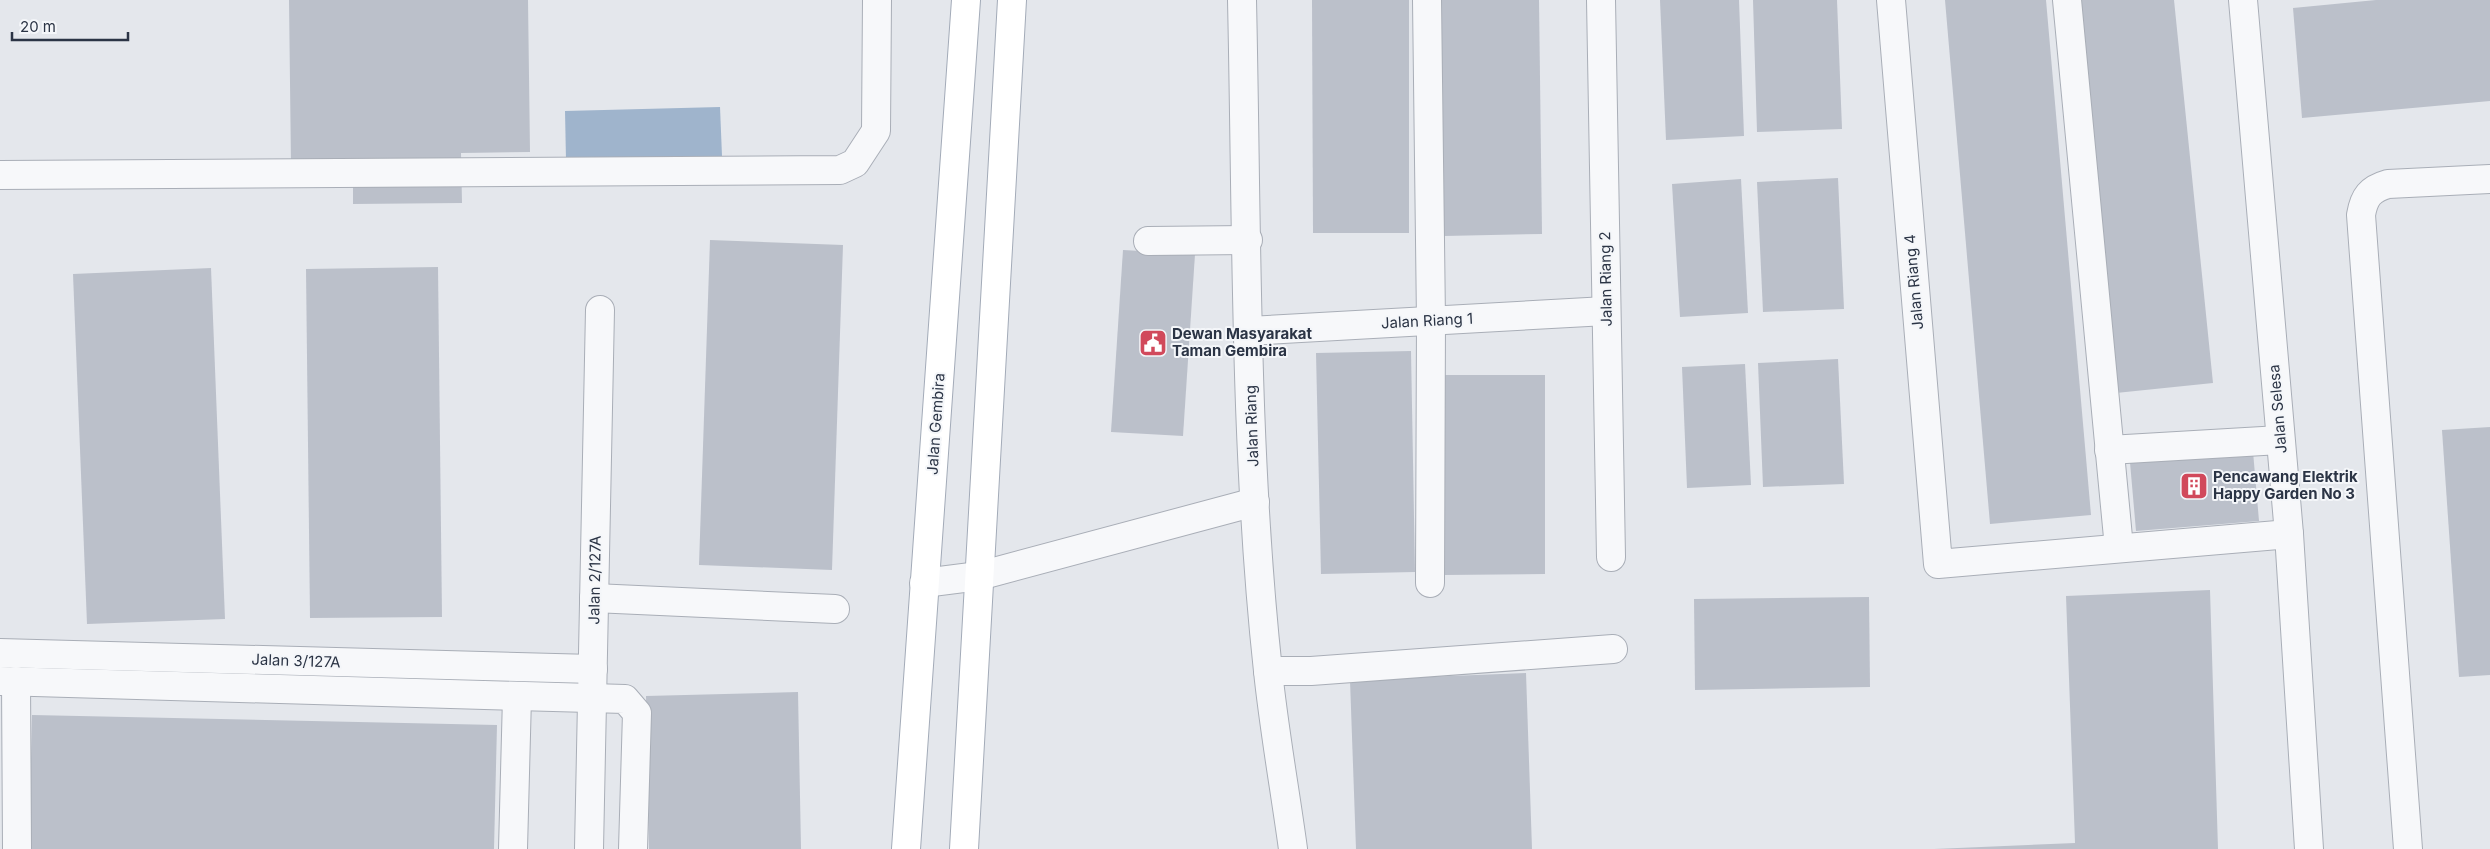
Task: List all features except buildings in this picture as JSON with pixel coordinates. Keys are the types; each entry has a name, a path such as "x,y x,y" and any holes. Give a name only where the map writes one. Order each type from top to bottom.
{"main road":[{"name":"Jalan Gembira","path":"906,849 966,0"},
{"path":"964,849 1012,0"}],"street":[{"path":"0,175 840,170 855,163 876,131 877,0"},
{"name":"Jalan Riang","path":"1242,0 1248,240 1248,331 1255,502 1268,671 1293,849"},
{"path":"1427,0 1431,321 1430,583"},
{"name":"Jalan Riang 2","path":"1601,0 1611,557"},
{"path":"1891,0 1898,0"},
{"name":"Jalan Riang 4","path":"1891,0 1938,564 2119,548"},
{"path":"2067,0 2119,548 2289,534"},
{"name":"Jalan Selesa","path":"2243,0 2289,534 2309,849"},
{"path":"2408,849 2361,215 2363,204 2368,194 2377,187 2388,184 2490,179"},
{"path":"1148,241 1248,240"},
{"name":"Jalan 2/127A","path":"589,849 600,310"},
{"name":"Jalan Riang 1","path":"1248,331 1606,311"},
{"path":"2109,450 2280,440"},
{"path":"924,583 979,576 1255,502"},
{"path":"594,598 835,609"},
{"path":"1268,671 1311,671 1613,649"},
{"name":"Jalan 3/127A","path":"0,653 593,669"},
{"path":"17,849 8,681 625,699 637,713 633,849"},
{"path":"513,849 517,697"}],"water":[{"path":"720,107 722,156 566,160 565,111"}],"place":[{"name":"Dewan Masyarakat Taman Gembira","path":"1153,343"},
{"name":"Pencawang Elektrik Happy Garden No 3","path":"2194,486"}]}
